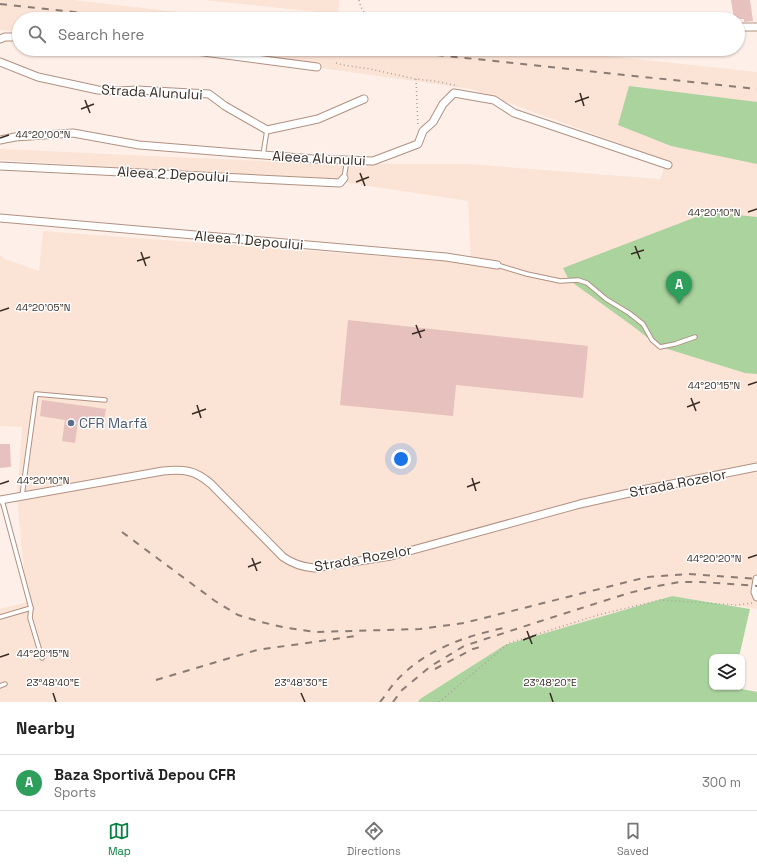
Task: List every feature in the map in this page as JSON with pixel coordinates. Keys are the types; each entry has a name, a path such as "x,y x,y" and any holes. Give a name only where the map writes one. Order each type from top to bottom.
{"street":[{"path":"745,27 757,27"},
{"path":"0,39 12,37"},
{"path":"234,56 317,67"},
{"name":"Strada Alunului","path":"0,62 38,77 98,90 209,94 225,106 267,130"},
{"name":"Aleea Alunului","path":"0,140 15,137 73,134 139,145 313,159 374,161 418,144 423,132 433,122 443,104 454,93 494,100 514,113 668,165"},
{"path":"267,130 318,119 364,99"},
{"name":"Aleea 2 Depoului","path":"0,166 340,183 344,178"},
{"name":"Aleea 1 Depoului","path":"0,218 446,257 497,265"},
{"name":"Strada Rozelor","path":"1,500 163,472 179,470 192,472 203,477 211,484 283,557 292,564 314,568 391,556 580,504 757,467"},
{"path":"757,579 755,592 757,597"}],"lane":[{"path":"263,155 267,130"},
{"path":"344,178 347,160"},
{"path":"497,265 527,274 560,280 578,280 587,283 643,324 652,340 660,347 675,344 695,337"},
{"path":"22,497 36,394 105,400"},
{"path":"1,500 31,608 30,618 42,658"},
{"path":"0,617 31,608"},
{"path":"0,686 5,684"}],"path":[{"path":"359,0 361,10 364,12"},
{"path":"336,63 457,86 466,95"},
{"path":"416,79 418,126 423,132"},
{"path":"439,702 509,643 598,616 660,600 737,605 757,603"}],"shaded area":[{"path":"0,0 73,0 178,12 12,12 12,31 0,30"},
{"path":"203,0 339,0 338,12 319,12"},
{"path":"224,56 608,56 757,72 757,609 672,596 505,645 420,699 418,702 0,702 0,609 27,602 17,498 22,427 0,426 0,255 5,259 39,271 43,231 471,263 468,201 329,180 0,160 0,149 330,164 468,164 660,179 667,161 471,89"}],"green space":[{"path":"629,86 757,102 757,164 671,146 618,125"},
{"path":"709,212 757,217 757,374 745,373 658,346 569,280 563,268"},
{"path":"672,596 750,609 740,654 709,654 709,690 745,690 757,692 757,702 418,702 420,699 505,645"}],"building":[{"path":"731,0 750,0 753,21 745,22 745,12 733,12"},
{"path":"348,320 588,346 583,398 456,385 453,416 340,405"},
{"name":"CFR Marfă","path":"42,400 106,409 103,425 78,421 75,443 62,441 65,420 40,416"},
{"path":"0,444 10,444 11,467 0,468"}],"railway":[{"path":"0,4 74,12"},
{"path":"447,56 757,89"},
{"path":"122,532 215,601 238,615 287,628 316,632 420,629 464,623 647,577 689,574 757,579"},
{"path":"393,702 402,690 431,666 464,646 547,619 629,593 680,582 757,586"},
{"path":"380,702 395,682 408,669 433,652 460,640 504,628"},
{"path":"156,680 257,650 356,636"},
{"path":"435,669 473,649 484,646"}],"place":[{"name":"Baza Sportivă Depou CFR","path":"679,304"},
{"name":"CFR Marfă","path":"71,423"}]}
